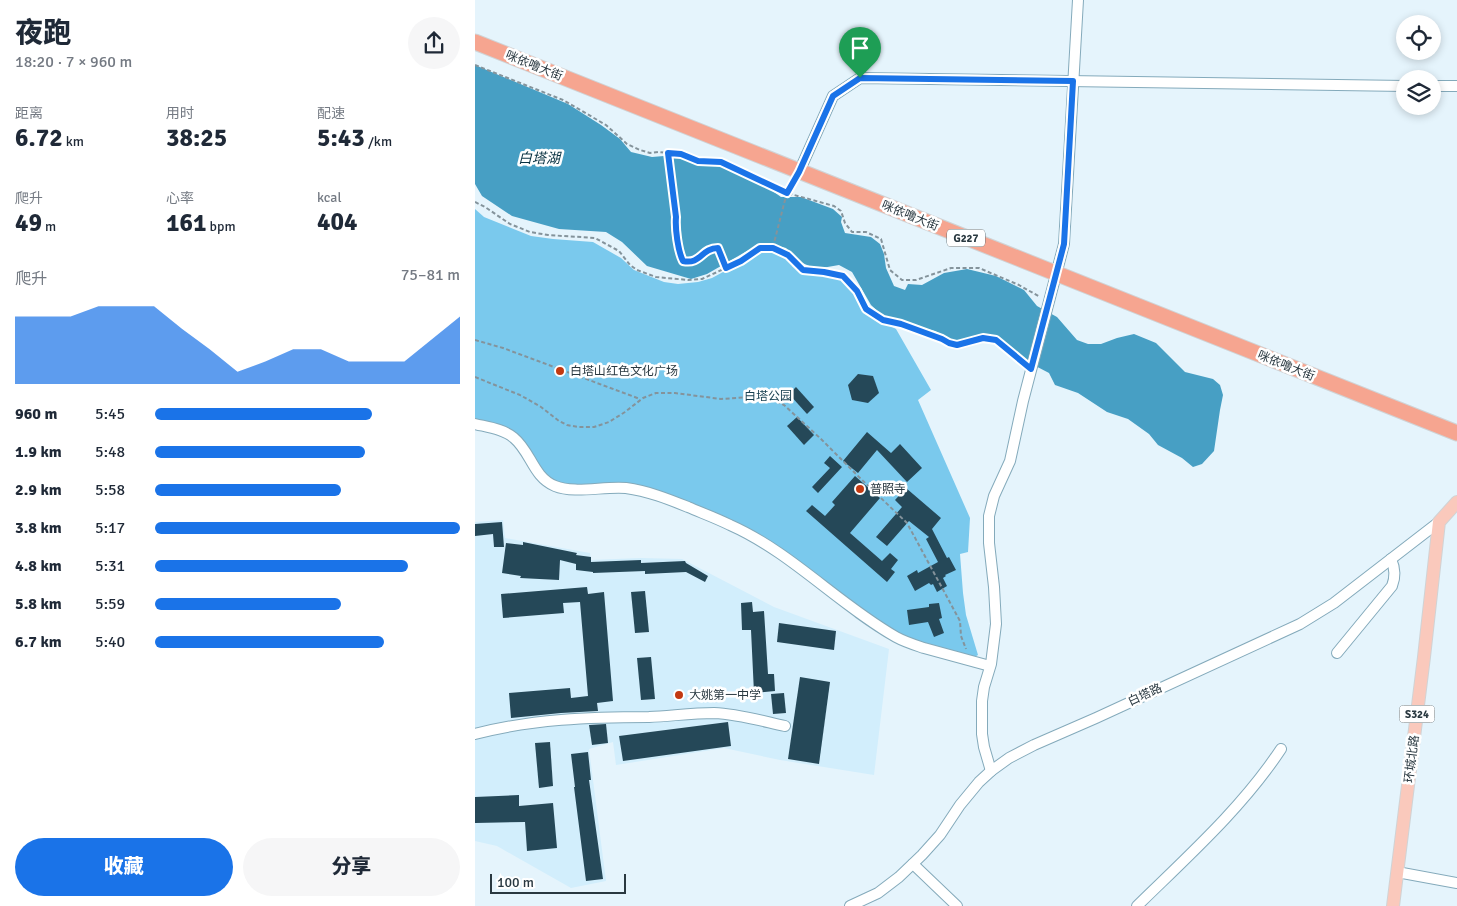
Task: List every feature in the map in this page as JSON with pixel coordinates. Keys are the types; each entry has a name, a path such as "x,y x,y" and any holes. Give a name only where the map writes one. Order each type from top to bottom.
{"highway":[{"name":"咪依噜大街","path":"475,42 1457,433"}],"main road":[{"name":"白塔路","path":"1439,522 1457,502"},
{"name":"环城北路","path":"1393,906 1425,657 1439,522"}],"street":[{"path":"991,771 982,734 983,694 990,666 996,624 989,543 989,516 993,496 1010,461 1023,401 1064,244 1078,0"},
{"path":"799,172 833,96 860,78 1396,86"},
{"path":"1441,86 1457,86"},
{"path":"475,424 500,431 515,438 521,444 539,474 557,487 571,490 612,488 639,490 715,518 765,543 846,605 898,639 990,666"},
{"name":"白塔路","path":"850,906 878,893 913,864 939,835 969,794 991,771 1009,758 1300,624 1334,603 1439,522"},
{"path":"1337,653 1392,586 1395,572 1391,559"},
{"path":"475,734 513,725 552,720 659,717 706,713 731,715 785,726"},
{"path":"1137,906 1239,802 1260,778 1281,749"},
{"path":"913,864 957,906"},
{"path":"1397,872 1457,884"}],"path":[{"path":"475,65 563,100 606,125 629,146 650,153 681,154 698,161 721,162 786,195 834,206 841,211 845,223 851,232 866,232 880,238 890,270 902,280 916,280 951,268 979,268 1019,285 1049,302"},
{"path":"668,153 676,217 675,227 680,256 683,261 693,262 712,248 718,248 726,268"},
{"path":"773,248 786,195 799,172"},
{"path":"475,202 510,224 530,232 595,238 619,251 630,265 637,270 656,277 698,279 741,261 760,248 773,248 788,255 803,270 843,276 857,291 866,309 883,320 901,324 957,345 983,338 992,338 1031,369"},
{"path":"475,340 503,348 640,400"},
{"path":"475,377 520,395 541,407 559,421 578,427 594,427 609,422 649,395 663,393 721,399 765,396 784,405 907,523 959,621 961,636 967,650"}],"shaded area":[{"name":"大姚第一中学","path":"503,520 505,538 590,553 591,560 682,559 774,607 889,649 874,775 780,760 724,748 616,765 613,742 589,749 606,881 571,888 497,846 475,841 475,522"}],"green space":[{"name":"白塔公园","path":"475,209 484,217 531,236 593,242 621,258 634,270 664,282 678,284 698,282 712,278 758,253 769,251 779,253 793,267 814,274 830,275 845,282 871,316 896,329 931,390 918,400 970,518 968,552 960,554 966,615 978,655 971,659 906,639 846,601 773,545 635,487 578,487 552,482 520,439 475,422"}],"water":[{"name":"白塔湖","path":"475,65 568,104 620,139 631,152 652,157 676,155 702,164 724,167 757,180 781,197 801,197 833,209 842,217 841,222 845,233 871,237 880,244 886,268 894,286 905,290 908,284 922,285 944,273 967,269 996,276 1024,290 1037,306 1057,317 1077,340 1088,344 1101,344 1134,334 1156,343 1185,372 1213,379 1220,385 1223,395 1214,451 1202,464 1193,467 1182,458 1158,445 1149,434 1128,419 1107,412 1078,393 1055,385 1049,373 1026,361 993,335 980,335 964,341 952,340 935,331 884,317 871,305 852,272 839,265 816,269 798,261 786,248 765,243 707,274 691,279 647,266 622,242 606,232 559,229 512,216 482,196 475,184"}],"building":[{"path":"858,374 873,376 879,393 868,403 852,400 848,385"},
{"path":"796,387 814,407 807,414 789,394"},
{"path":"797,417 814,435 804,445 787,426"},
{"path":"867,432 891,453 900,444 922,468 907,482 877,450 858,473 843,461"},
{"path":"830,456 842,467 818,493 812,487 830,468 824,463"},
{"path":"855,476 880,498 850,533 882,561 890,553 898,560 891,569 895,572 887,582 806,511 812,505 825,516 835,505 832,502"},
{"path":"906,488 941,518 932,529 947,558 949,557 956,570 945,575 943,578 947,586 937,592 933,584 929,583 915,591 907,576 917,570 918,573 938,562 926,539 929,537 909,521 887,546 876,537 902,507 895,500"},
{"path":"502,522 504,547 494,547 493,534 475,536 475,524"},
{"path":"523,542 591,557 591,562 641,560 641,563 685,561 708,576 705,582 686,572 645,574 645,571 593,573 576,570 576,564 560,560 559,580 520,578 521,576 502,573 506,543 523,545"},
{"path":"587,587 588,594 604,592 613,701 597,703 598,711 511,718 509,693 570,688 571,698 588,696 580,602 563,603 564,613 503,618 501,594"},
{"path":"645,591 649,632 635,633 631,592"},
{"path":"752,602 753,612 764,611 768,674 774,674 775,691 754,693 751,630 742,630 741,603"},
{"path":"939,603 942,618 939,619 944,633 934,637 928,622 909,625 907,610 929,607 929,604"},
{"path":"779,623 836,631 834,650 777,642"},
{"path":"651,657 655,699 641,700 637,658"},
{"path":"800,677 830,682 819,764 788,759"},
{"path":"784,693 786,713 773,714 771,694"},
{"path":"728,722 731,746 623,761 619,736"},
{"path":"606,724 608,743 592,745 589,725"},
{"path":"550,742 553,786 539,788 535,743"},
{"path":"588,752 591,780 589,780 603,879 586,881 571,754"},
{"path":"519,795 519,806 553,803 557,848 527,851 525,822 475,823 475,797"}],"place":[{"name":"白塔山红色文化广场","path":"560,371"},
{"name":"普照寺","path":"860,489"},
{"name":"大姚第一中学","path":"679,695"}],"route":[{"path":"860,78 1073,81 1064,244 1031,369 992,338 973,340 957,345 901,324 883,320 865,308 857,291 843,276 803,270 788,255 773,248 760,248 750,256 726,268 718,248 712,248 693,262 683,261 680,256 675,227 676,217 668,153 685,155 698,161 721,162 787,193 799,172 833,96 860,78"}]}
